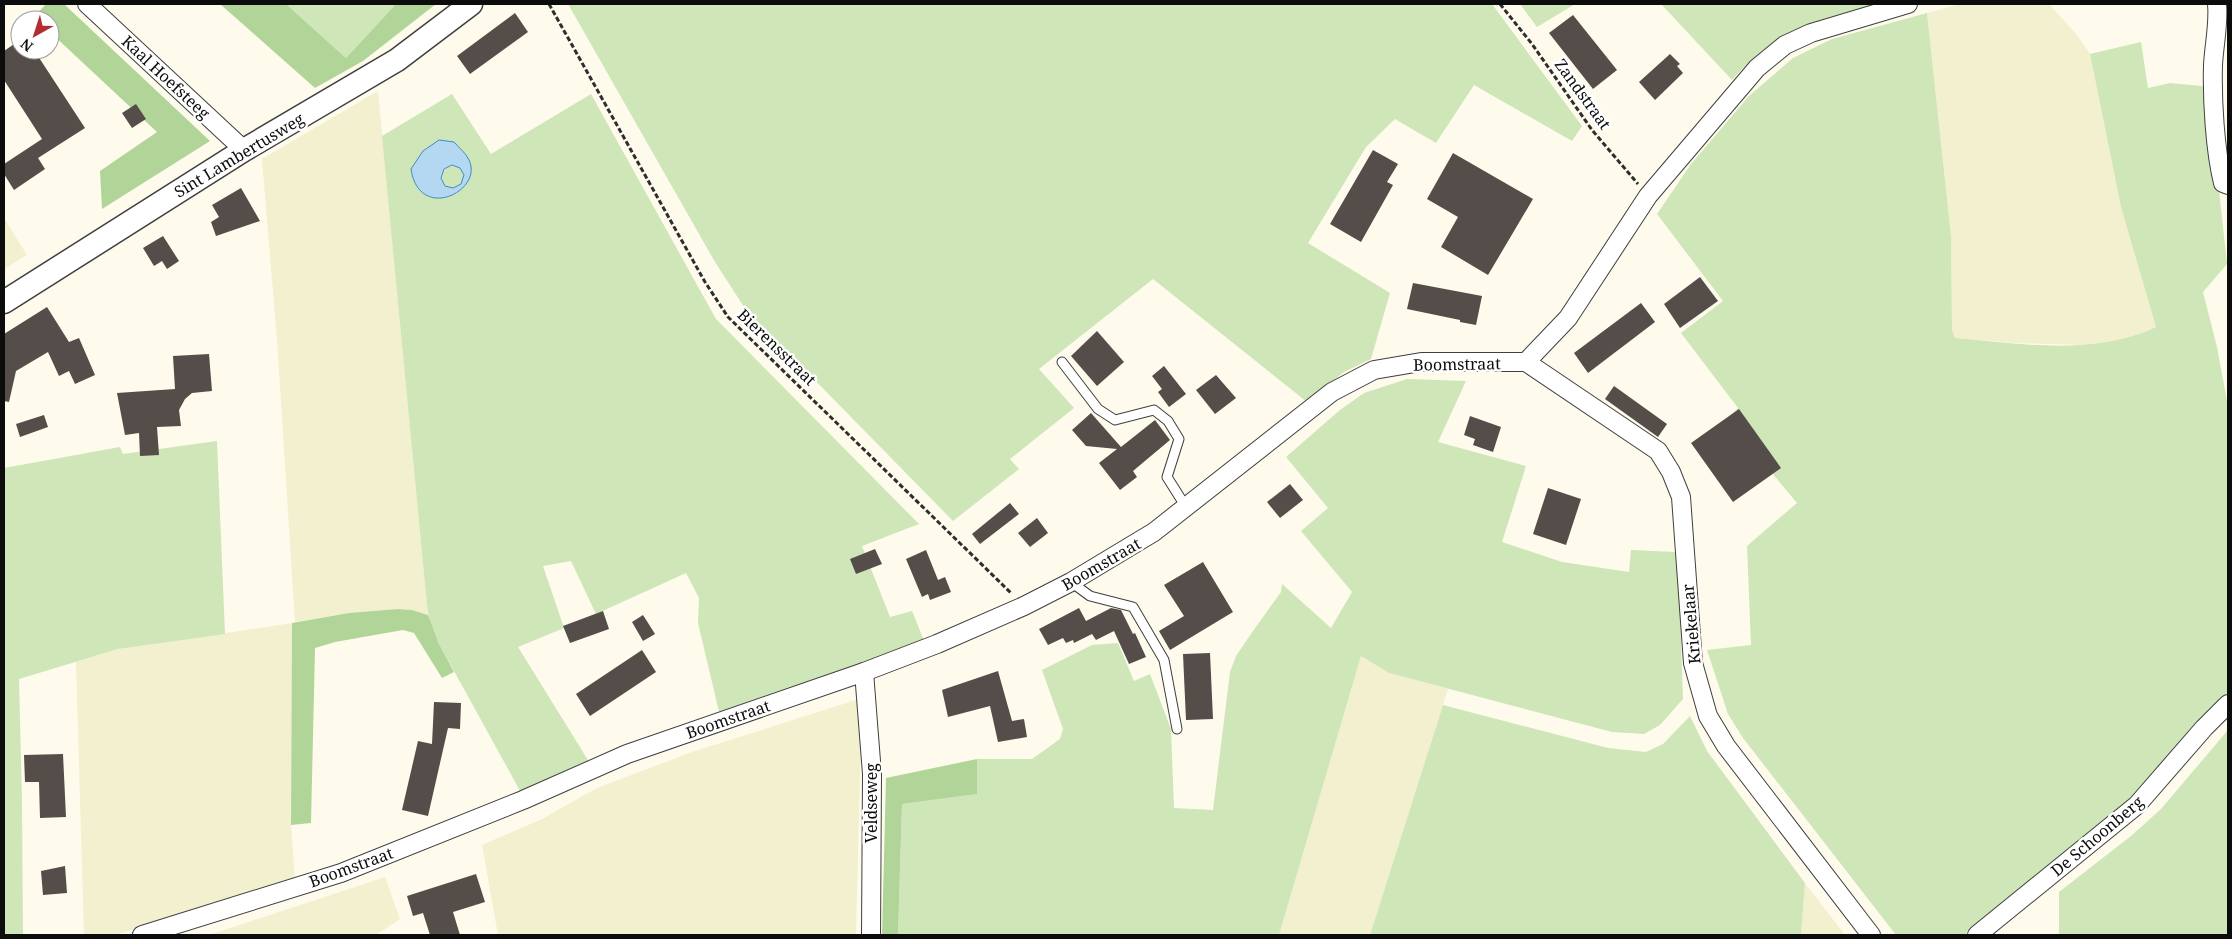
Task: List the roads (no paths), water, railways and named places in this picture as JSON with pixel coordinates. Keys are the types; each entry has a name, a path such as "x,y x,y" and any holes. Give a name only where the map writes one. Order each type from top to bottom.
{"street":[{"name":"Kaal Hoefsteeg","path":"87,4 244,150"},
{"name":"Sint Lambertusweg","path":"4,302 244,150 397,60 472,4"},
{"path":"1526,362 1568,318 1648,196 1757,68 1785,45 1811,33 1908,4"},
{"path":"2217,4 2218,14 2213,66 2217,160 2224,184 2228,185"},
{"name":"Boomstraat","path":"142,935 341,873 523,800 627,754 864,672 937,644 1024,606 1071,582 1154,532 1332,392 1374,370 1420,362 1526,362"},
{"name":"Kriekelaar","path":"1526,362 1658,451 1671,472 1682,498 1693,663 1708,716 1726,746 1871,935"},
{"name":"Veldseweg","path":"864,672 872,774 870,935"},
{"name":"De Schoonberg","path":"1977,935 2137,805 2204,728 2228,704"}],"lane":[{"path":"1062,362 1098,409 1115,420 1154,410 1168,420 1179,439 1167,477 1186,507"},
{"path":"1071,582 1090,596 1133,606 1164,660 1177,729"}],"water":[{"path":"439,140 454,142 469,160 471,172 467,182 459,191 449,196 437,198 426,195 416,185 411,169 423,151","holes":["452,165 460,168 464,175 461,184 453,188 445,186 441,178 444,169"]}]}
